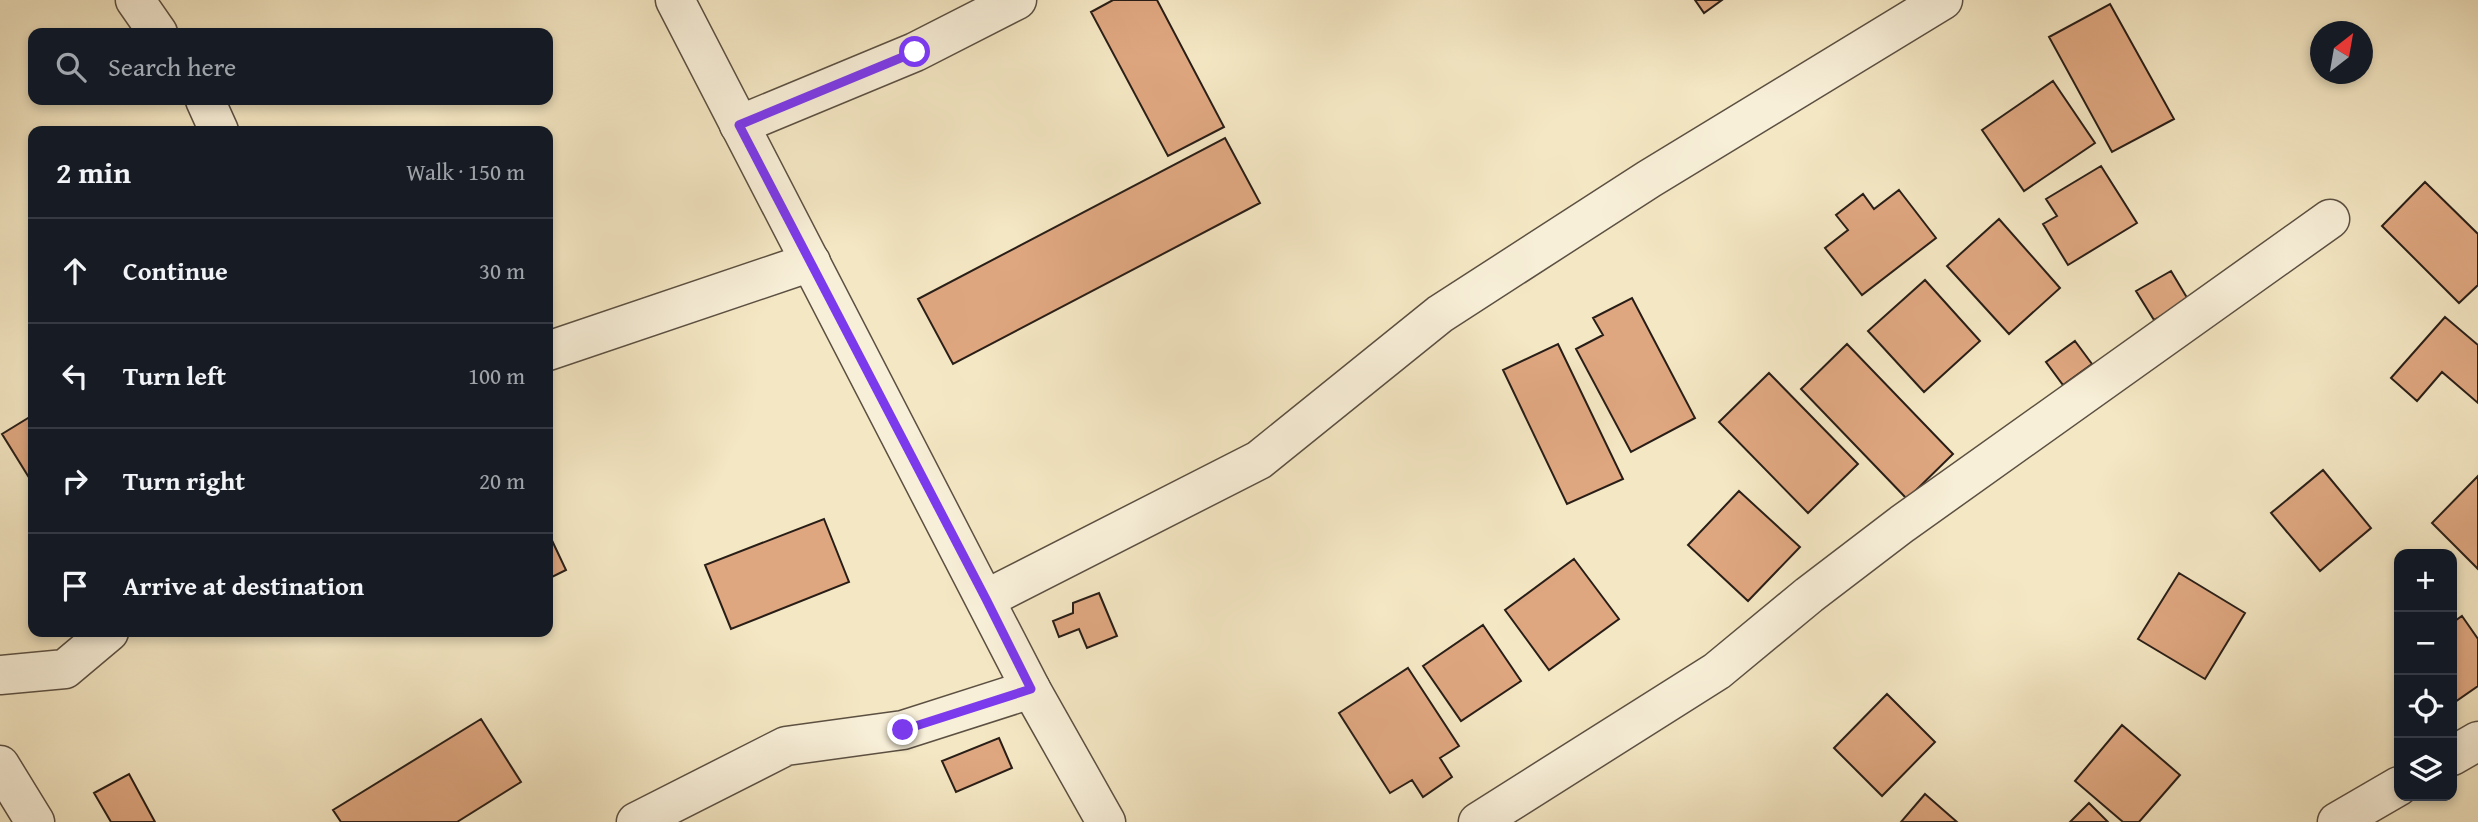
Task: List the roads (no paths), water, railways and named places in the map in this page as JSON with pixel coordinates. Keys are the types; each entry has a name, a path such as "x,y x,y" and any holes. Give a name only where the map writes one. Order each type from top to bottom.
{"street":[{"path":"135,0 155,28"},
{"path":"675,0 1031,689 1106,822"},
{"path":"739,125 915,52 1017,0"},
{"path":"986,599 1259,460 1440,314 1649,179 1943,0"},
{"path":"207,105 217,126"},
{"path":"1478,822 1717,671 1809,595 1902,524 2330,219"},
{"path":"553,349 811,262"},
{"path":"0,675 65,669 103,637"},
{"path":"638,821 786,746 903,730 1031,689"},
{"path":"2457,753 2478,741"},
{"path":"0,765 35,822"},
{"path":"2337,822 2394,789"}]}
